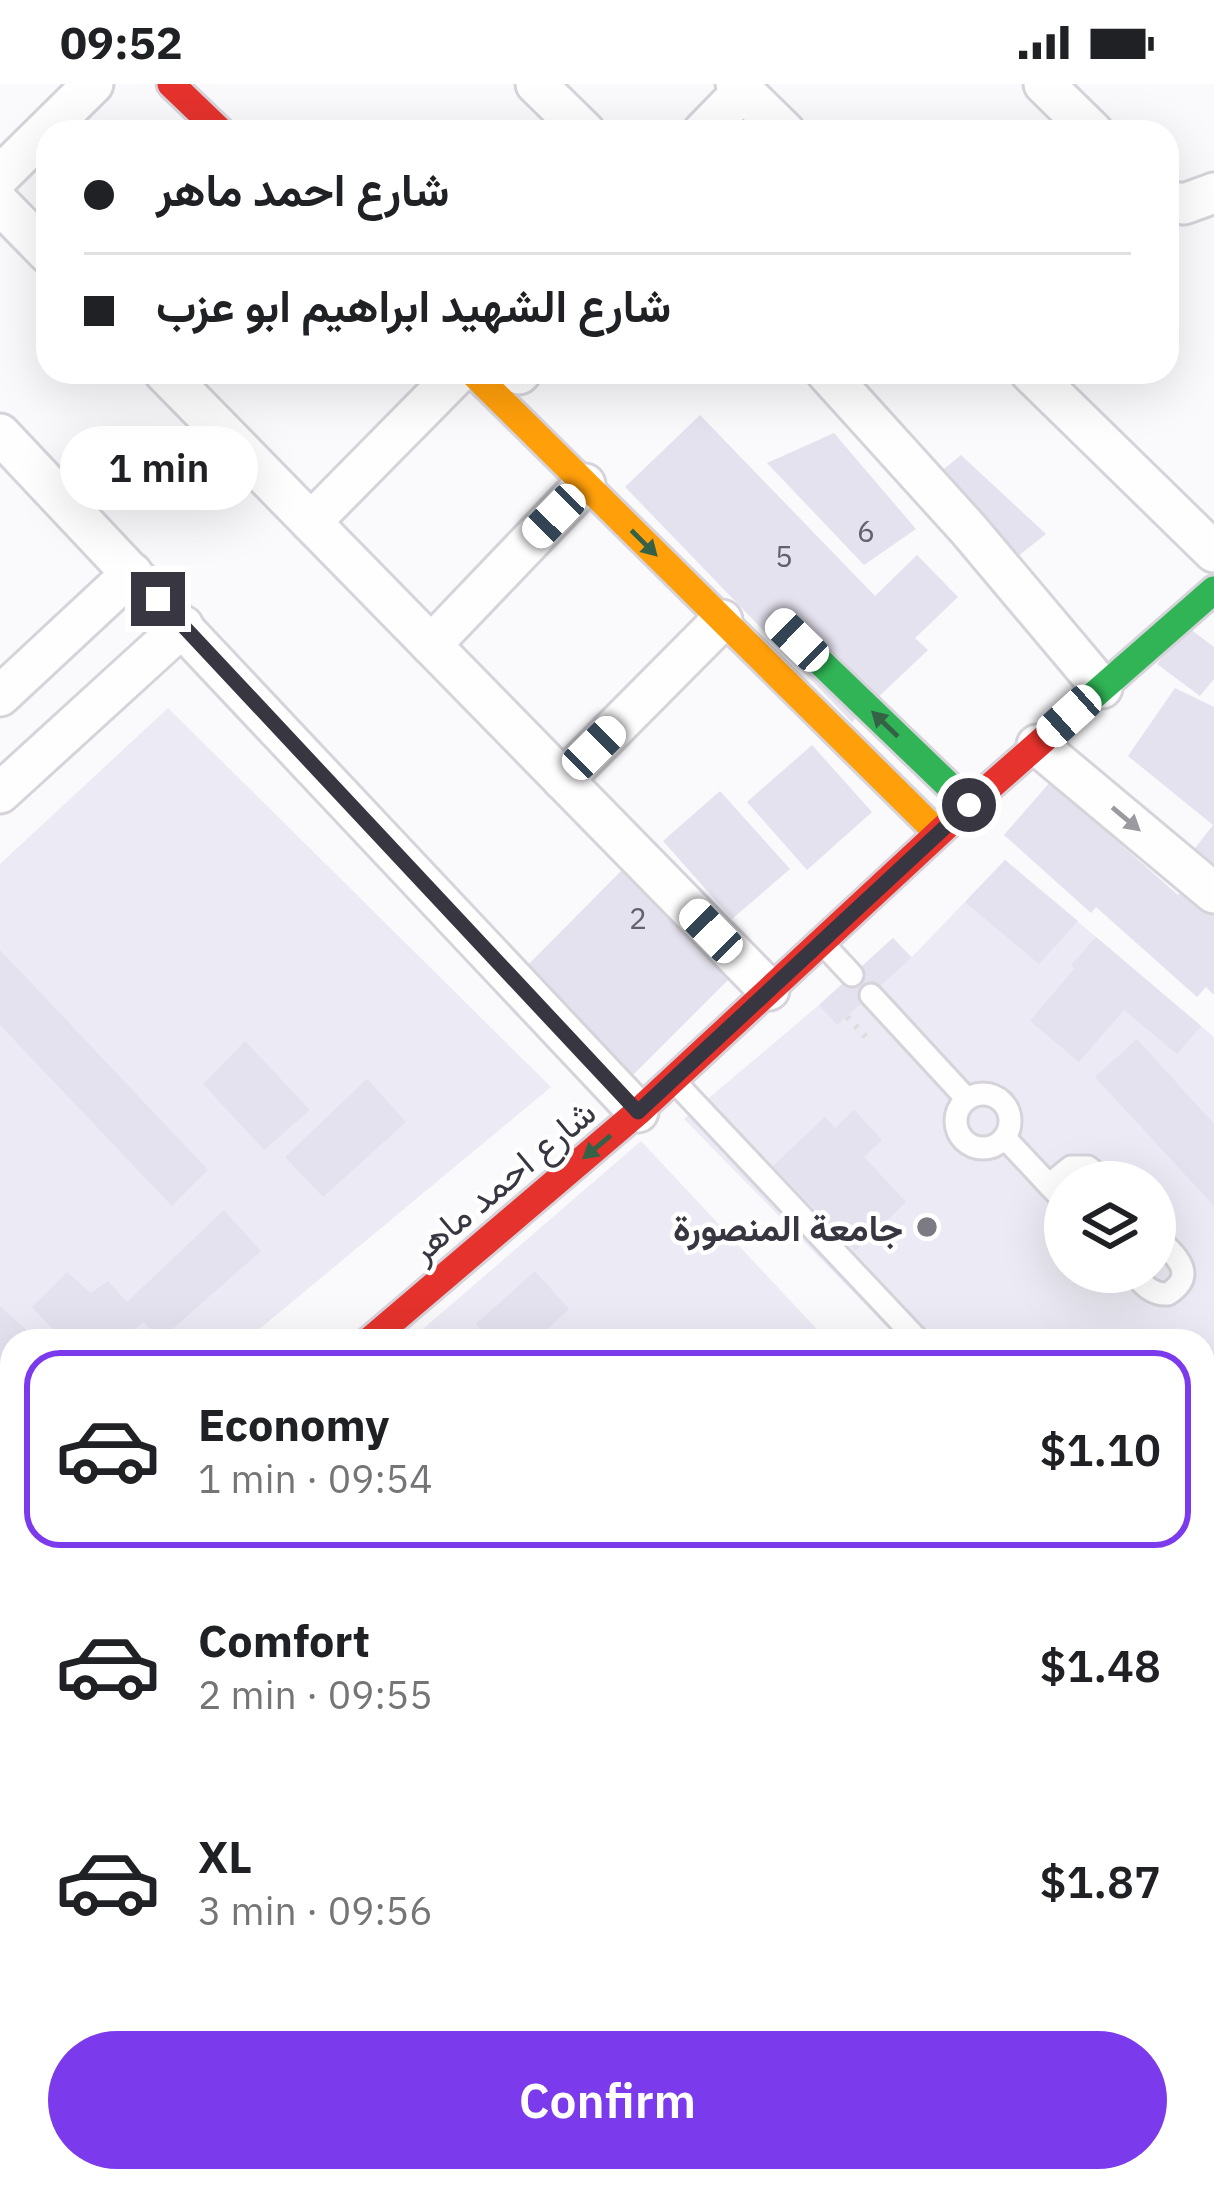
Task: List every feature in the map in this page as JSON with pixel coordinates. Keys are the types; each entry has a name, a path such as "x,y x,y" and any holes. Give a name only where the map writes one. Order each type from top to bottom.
{"main road":[{"path":"171,84 208,120"},
{"path":"484,384 938,833"},
{"name":"شارع احمد ماهر","path":"383,1329 638,1112 1102,688 1205,615"},
{"path":"797,640 969,805"}],"street":[{"path":"57,120 93,84"},
{"path":"536,84 574,120"},
{"path":"1043,84 1080,120"},
{"path":"713,120 740,87 773,120"},
{"path":"0,176 36,140"},
{"path":"1179,203 1214,193"},
{"path":"0,204 36,241"},
{"path":"182,384 769,990"},
{"path":"311,522 447,384"},
{"path":"837,384 969,530 1102,688"},
{"path":"1042,384 1214,552"},
{"path":"6,452 183,626 638,1112"},
{"path":"431,645 585,484"},
{"path":"0,696 132,573"},
{"path":"562,780 722,620"},
{"path":"0,793 183,626"},
{"path":"1037,745 1214,892"}],"lane":[{"path":"821,941 852,975"},
{"path":"871,995 966,1098"},
{"path":"671,1078 908,1329"},
{"path":"988,1093 1007,1106 1011,1117 1005,1138 984,1148 963,1140 956,1118 966,1098 988,1093"},
{"path":"1005,1138 1044,1181"},
{"path":"1176,1258 1184,1271 1176,1286"}],"shaded area":[{"path":"168,708 551,1087 259,1329 0,1329 0,864"},
{"name":"جامعة المنصورة","path":"1005,860 1214,1037 1214,1329 889,1329 684,1119 893,938 912,957"},
{"path":"641,1141 817,1329 423,1329"}],"building":[{"path":"700,415 875,596 917,555 958,597 915,638 928,650 852,722 625,487"},
{"path":"834,433 916,529 864,565 767,463"},
{"path":"961,455 1046,534 988,580 916,492"},
{"path":"1186,626 1214,647 1214,679 1200,696 1157,664"},
{"path":"1175,688 1214,707 1214,872 1192,852 1213,825 1128,756"},
{"path":"812,745 872,812 807,870 747,802"},
{"path":"1050,782 1178,895 1184,888 1214,914 1214,995 1206,987 1197,997 1096,907 1091,913 1004,835"},
{"path":"720,791 790,869 732,919 663,841"},
{"path":"1005,860 1078,921 1039,964 965,902"},
{"path":"626,866 734,974 628,1080 520,973"},
{"path":"1096,937 1201,1026 1177,1054 1124,1010 1079,1062 1030,1021"},
{"path":"893,938 911,958 837,1025 819,1005"},
{"path":"0,950 208,1170 172,1206 0,1025"},
{"path":"1137,1039 1214,1124 1214,1206 1176,1161 1095,1077"},
{"path":"245,1041 310,1110 264,1150 203,1084"},
{"path":"367,1079 406,1122 323,1197 285,1157"},
{"path":"854,1110 882,1140 864,1157 906,1202 855,1251 773,1166 825,1117 835,1128"},
{"path":"224,1210 261,1251 173,1329 150,1329 144,1322 134,1329 53,1329 32,1307 67,1272 91,1293 108,1281 127,1302"},
{"path":"535,1271 569,1309 548,1329 481,1329 476,1324"},
{"path":"0,1306 25,1329 0,1329"}],"traffic: fast":[{"path":"1085,703 1214,590"},
{"path":"812,654 969,805"}],"traffic: slow":[{"path":"484,384 938,833"}],"traffic: jam":[{"path":"171,84 208,120"},
{"path":"383,1329 638,1112 1085,703"}],"place":[{"name":"جامعة المنصورة","path":"927,1227"}],"route":[{"path":"158,599 638,1112 969,805"}]}
